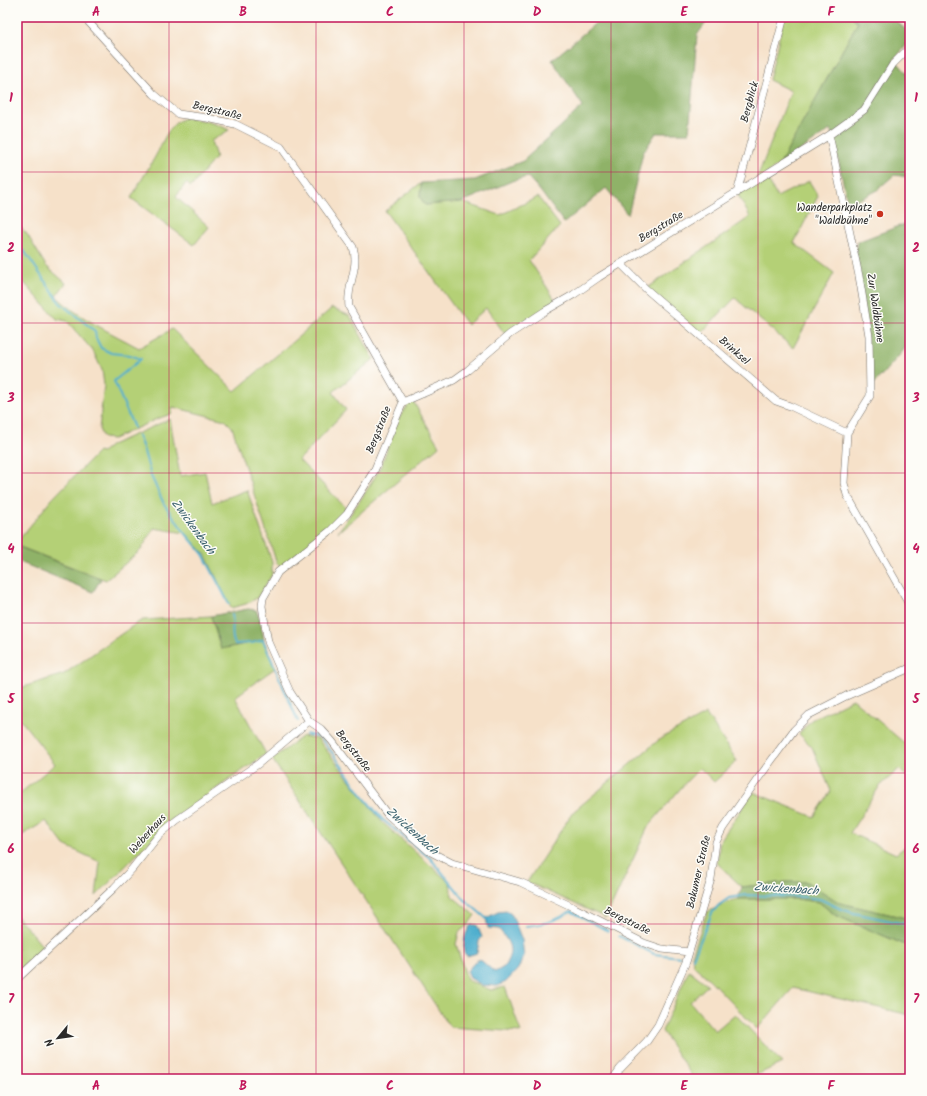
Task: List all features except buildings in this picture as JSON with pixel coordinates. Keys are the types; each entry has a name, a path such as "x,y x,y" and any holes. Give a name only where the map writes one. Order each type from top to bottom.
{"street":[{"name":"Bergstraße","path":"84,17 154,94 178,114 235,124 281,147 353,247 356,256 349,289 349,307 403,402"},
{"name":"Bergblick","path":"737,193 784,17"},
{"name":"Bergstraße","path":"689,952 662,949 644,943 520,882 452,863 429,851 387,814 332,740 310,721 290,692 268,642 262,606 263,598 278,572 330,531 347,514 374,472 403,402 454,380 510,334 545,311 828,136 864,110 893,64 910,47"},
{"name":"Zur Waldbühne","path":"828,136 830,139 859,276 869,336 870,396 847,433 844,483 847,495 910,606"},
{"name":"Brinksel","path":"621,264 646,289 776,401 847,433"},
{"name":"Bakumer Straße","path":"613,1079 620,1069 647,1041 658,1025 686,962 710,879 716,842 722,828 794,730 809,715 846,696 910,668"},
{"name":"Weberhaus","path":"17,979 114,888 132,869 159,835 177,820 258,764 310,721"}],"green space":[{"path":"603,17 710,17 697,35 689,133 656,133 643,153 628,215 606,188 564,223 528,177 512,181 462,202 425,205 420,197 421,183 475,180 523,161 583,106 552,60"},
{"path":"784,17 852,17 858,22 780,164 765,175 777,197 809,181 818,196 794,243 834,273 793,348 735,298 699,335 646,289 750,217 737,193 756,181 791,91 769,80"},
{"path":"852,17 891,17 910,33 910,41 893,61 899,64 910,77 910,179 909,177 894,175 876,191 848,205 833,136 830,130 780,164 858,22"},
{"path":"184,118 208,122 229,130 211,141 216,157 191,187 186,183 176,197 209,227 194,245 131,198 170,129 178,121"},
{"path":"421,183 420,197 425,205 462,202 500,215 538,197 560,226 529,260 556,301 505,334 486,308 467,325 385,211"},
{"path":"910,222 910,340 903,351 872,386 856,248 857,242"},
{"path":"17,224 27,234 46,266 66,283 56,296 75,312 139,348 172,329 235,391 332,308 350,316 374,359 333,392 346,410 299,460 346,508 328,529 282,566 277,564 232,427 225,420 173,407 171,414 113,439 103,438 99,429 104,385 102,370 93,351 67,321 57,319 17,275"},
{"path":"413,401 439,446 338,532 378,472 396,425 406,407"},
{"path":"170,419 180,476 205,472 212,503 247,490 272,562 272,575 257,598 246,604 231,608 205,554 185,533 154,528 141,550 106,580 17,546 17,542 52,499 98,452 101,453 111,445"},
{"path":"17,546 101,579 93,592 17,561"},
{"path":"248,609 256,610 260,619 264,640 221,649 211,616"},
{"path":"211,616 221,649 264,640 275,668 235,697 266,754 170,821 96,896 100,862 64,845 46,821 17,838 17,796 55,764 17,715 17,689 64,674 143,620"},
{"path":"853,699 910,748 910,780 899,769 879,787 850,833 896,854 910,843 910,919 840,903 807,882 786,882 742,887 717,863 720,841 753,792 814,817 831,791 812,747 799,734 811,720"},
{"path":"706,714 737,761 714,782 700,768 686,782 648,827 606,918 527,882 573,812 660,739"},
{"path":"303,736 318,739 383,823 450,883 452,896 475,915 468,925 459,932 456,944 467,980 491,990 505,987 521,1032 450,1027 272,759"},
{"path":"786,882 807,882 840,903 910,919 910,947 835,915 819,902 797,899 738,899 742,887"},
{"path":"738,899 797,899 819,902 835,915 910,947 910,1015 793,988 757,1029 710,980 693,965 692,955 707,912"},
{"path":"17,916 44,948 17,972"},
{"path":"689,970 708,985 690,1002 715,1031 735,1014 782,1063 748,1079 694,1079 662,1031"}],"water":[{"path":"507,911 512,915 522,940 524,956 518,969 506,982 497,986 482,985 470,978 467,971 479,959 495,972 504,967 509,956 510,948 499,929 488,928 486,918 498,912"},
{"path":"471,925 477,925 482,937 479,941 477,953 467,956 464,953 464,942"}],"waterway":[{"name":"Zwickenbach","path":"17,247 25,252 60,303 95,331 96,338 101,348 111,353 130,355 141,359 114,381 134,428"},
{"name":"Zwickenbach","path":"138,436 151,476 164,504 203,554 229,604"},
{"name":"Zwickenbach","path":"232,614 233,637 235,644 252,643 263,640 298,721"},
{"name":"Zwickenbach","path":"306,734 320,737 362,795 382,819 430,858 465,900 487,919"},
{"name":"Zwickenbach","path":"693,958 712,913 719,905 729,898 746,895 820,899 841,909 854,913 910,925"},
{"name":"Zwickenbach","path":"526,926 550,922 571,911 608,931"},
{"name":"Zwickenbach","path":"619,936 654,954 681,957"}],"place":[{"name":"Wanderparkplatz \"Waldbühne\"","path":"880,214"}]}
